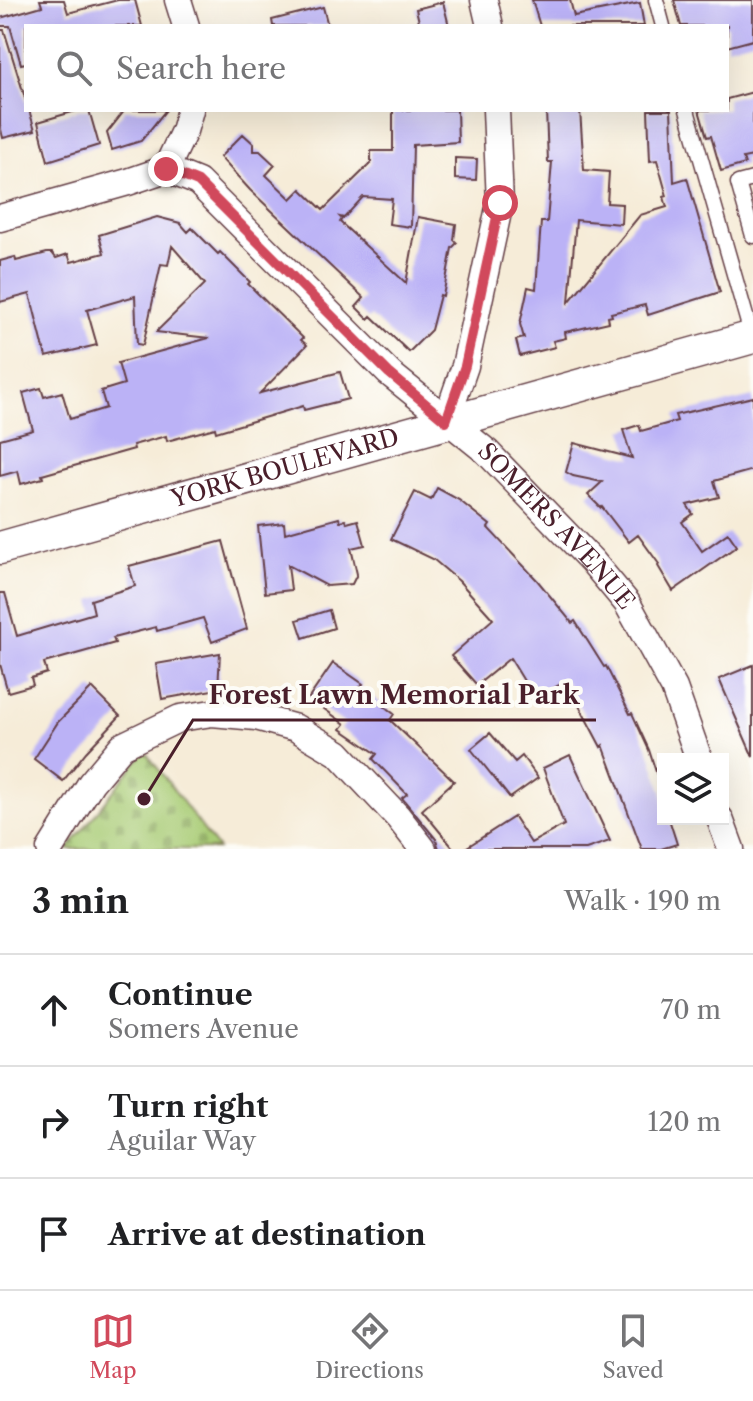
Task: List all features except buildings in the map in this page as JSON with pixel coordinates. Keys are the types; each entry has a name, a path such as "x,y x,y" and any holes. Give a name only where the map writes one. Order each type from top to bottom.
{"street":[{"path":"178,0 185,24"},
{"path":"484,0 490,24"},
{"path":"0,218 166,169 189,112"},
{"path":"446,421 465,366 500,203 496,112"},
{"name":"SOMERS AVENUE","path":"166,169 198,182 389,373 487,452 592,561 627,603 674,688 697,753"},
{"name":"YORK BOULEVARD","path":"0,548 446,421 753,338"},
{"path":"50,849 91,783 122,746 180,718 212,713 256,717 296,728 338,753 398,817 423,849"},
{"path":"722,825 731,849"}],"lane":[{"path":"656,0 662,24"},
{"path":"688,112 753,338"},
{"path":"753,179 738,183 753,236"}],"green space":[{"path":"145,751 218,849 67,849 69,847"}],"place":[{"name":"Forest Lawn Memorial Park","path":"144,799"}],"route":[{"path":"166,169 198,182 389,373 446,421 465,366 500,203"}]}
